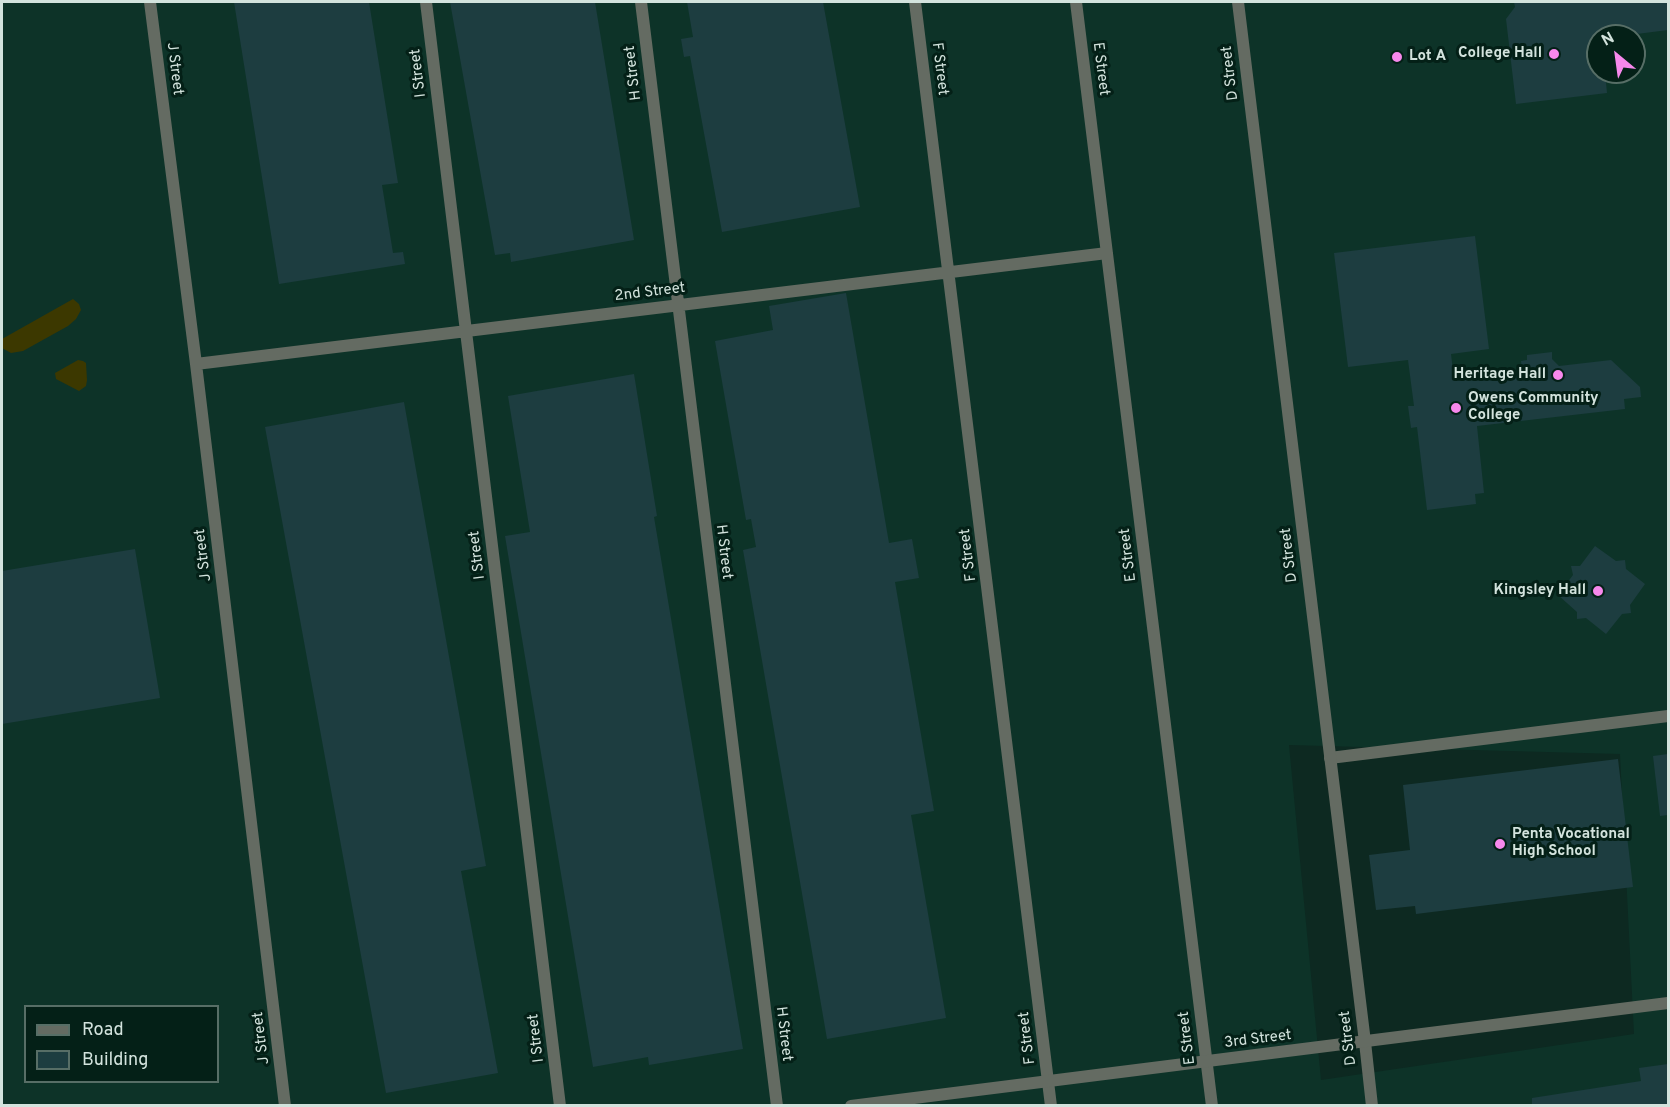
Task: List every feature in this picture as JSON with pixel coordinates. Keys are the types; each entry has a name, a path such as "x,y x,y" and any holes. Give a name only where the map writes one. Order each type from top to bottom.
{"street":[{"name":"J Street","path":"150,2 285,1106"},
{"name":"I Street","path":"426,2 560,1106"},
{"name":"H Street","path":"641,2 777,1106"},
{"name":"F Street","path":"915,2 1052,1106"},
{"name":"E Street","path":"1076,2 1212,1106"},
{"name":"D Street","path":"1238,2 1372,1106"},
{"name":"2nd Street","path":"196,364 1107,253"},
{"path":"1330,758 1668,716"},
{"name":"3rd Street","path":"851,1106 1668,1003"}],"shaded area":[{"path":"2,2 1668,2 1668,1105 2,1106","holes":["1289,745 1620,754 1634,1034 1321,1080"]},
{"path":"73,299 79,304 81,310 68,326 23,351 11,353 2,348 2,339"},
{"path":"78,360 86,363 87,380 86,386 79,391 56,379 55,373"}],"building":[{"path":"234,2 369,2 398,183 382,185 393,253 403,252 405,264 279,284"},
{"path":"450,2 595,2 634,240 511,262 510,253 495,255"},
{"path":"687,2 823,2 860,207 722,232 690,56 684,57 681,39 693,37"},
{"name":"College Hall","path":"1514,2 1668,2 1668,30 1646,33 1646,24 1586,24 1586,84 1606,84 1607,93 1516,104 1506,19 1515,7"},
{"name":"Heritage Hall","path":"1475,236 1489,349 1451,354 1454,379 1522,371 1521,361 1527,360 1527,355 1552,352 1552,359 1559,366 1611,360 1640,387 1641,397 1624,399 1625,409 1477,426 1484,493 1475,494 1476,504 1427,510 1417,427 1411,428 1408,406 1414,406 1408,360 1348,367 1334,253"},
{"path":"846,293 889,543 912,539 919,578 895,582 934,811 911,815 946,1018 827,1039 743,550 756,547 751,519 746,520 715,341 773,330 769,306"},
{"path":"634,374 657,516 654,517 743,1049 649,1065 648,1057 593,1067 505,536 530,532 508,396"},
{"path":"404,402 486,866 461,871 498,1073 386,1093 265,427"},
{"name":"Kingsley Hall","path":"1595,546 1616,561 1625,560 1626,569 1645,584 1630,605 1631,613 1622,614 1606,634 1586,618 1577,619 1577,612 1558,595 1573,575 1571,566 1580,566"},
{"path":"135,549 160,698 2,724 2,571"},
{"path":"1668,754 1668,815 1660,816 1653,756"},
{"path":"1618,759 1633,887 1416,914 1415,906 1376,910 1369,855 1410,850 1403,785"},
{"path":"1668,1064 1668,1106 1532,1106 1532,1098 1641,1081 1639,1068"}],"place":[{"name":"College Hall","path":"1554,54"},
{"name":"Lot A","path":"1397,57"},
{"name":"Heritage Hall","path":"1558,375"},
{"name":"Owens Community College","path":"1456,408"},
{"name":"Kingsley Hall","path":"1598,591"},
{"name":"Penta Vocational High School","path":"1500,844"}]}
